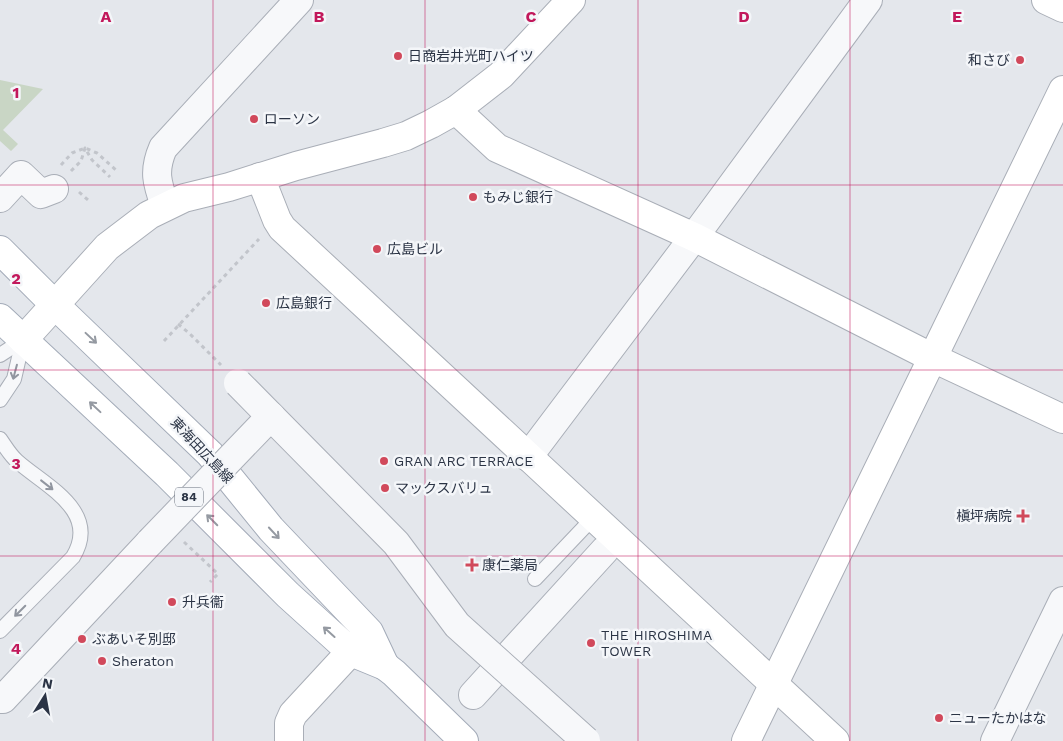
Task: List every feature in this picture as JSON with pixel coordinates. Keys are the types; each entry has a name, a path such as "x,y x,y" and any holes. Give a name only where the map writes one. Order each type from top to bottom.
{"street":[{"path":"165,206 156,173 157,161 163,148 299,0"},
{"path":"23,340 108,247 133,225 165,206 184,198 406,136 456,110 501,75 571,0"},
{"path":"528,457 694,237 868,0"},
{"path":"1046,0 1063,8"},
{"path":"746,741 1063,90"},
{"path":"456,110 497,148 694,237 933,358 1063,419"},
{"path":"0,198 21,175 42,194 54,189"},
{"path":"260,177 282,228 835,741"},
{"name":"東海田広島線","path":"0,250 210,454 271,529 369,632 385,666"},
{"name":"東海田広島線","path":"0,318 167,474 288,596 351,652 385,666 464,741"},
{"path":"238,383 274,414 396,543 456,625 586,741"},
{"path":"0,699 3,699 171,529 274,414"},
{"path":"473,695 605,550"},
{"path":"995,741 1063,601"},
{"path":"289,741 289,723 293,714 369,632"}],"lane":[{"path":"0,355 23,340"},
{"path":"0,400 14,379 23,340"},
{"path":"0,439 15,460 65,499 73,509 81,527 78,550 73,557 0,631"},
{"path":"535,579 593,518"}],"path":[{"path":"81,161 85,148"},
{"path":"85,148 92,160 110,177"},
{"path":"72,153 85,148 97,153 116,170"},
{"path":"164,341 264,234"},
{"path":"178,324 238,383"},
{"path":"171,529 218,574 210,582"}],"green space":[{"path":"0,80 43,89 3,130 18,144 11,151 0,141"}],"place":[{"name":"日商岩井光町ハイツ","path":"398,56"},
{"name":"和さび","path":"1020,60"},
{"name":"ローソン","path":"254,119"},
{"name":"もみじ銀行","path":"473,197"},
{"name":"広島ビル","path":"377,249"},
{"name":"広島銀行","path":"266,303"},
{"name":"GRAN ARC TERRACE","path":"384,461"},
{"name":"マックスバリュ","path":"385,488"},
{"name":"槇坪病院","path":"1023,516"},
{"name":"康仁薬局","path":"472,565"},
{"name":"升兵衞","path":"172,602"},
{"name":"ぶあいそ別邸","path":"82,639"},
{"name":"THE HIROSHIMA TOWER","path":"591,643"},
{"name":"Sheraton","path":"102,661"},
{"name":"ニューたかはな","path":"939,718"}]}
